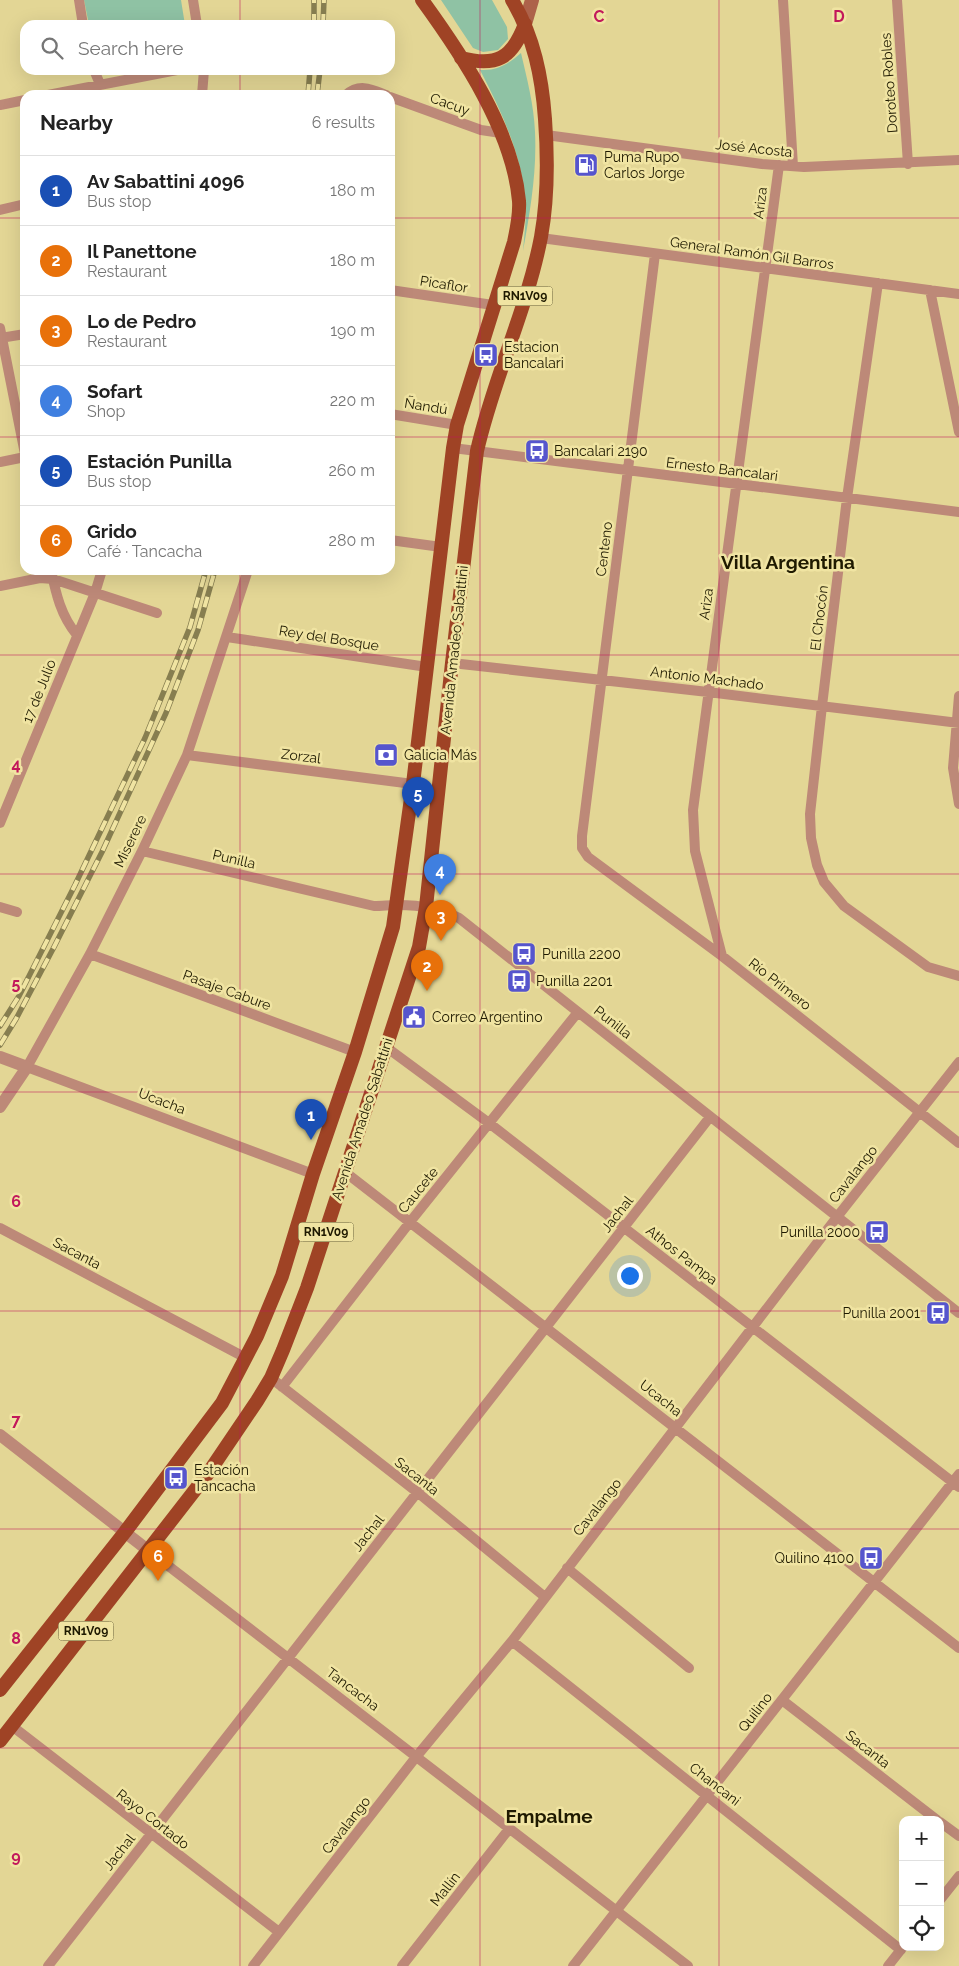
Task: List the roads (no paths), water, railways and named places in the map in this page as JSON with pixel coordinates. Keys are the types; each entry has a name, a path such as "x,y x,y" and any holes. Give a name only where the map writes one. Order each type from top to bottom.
{"main road":[{"name":"Avenida Amadeo Sabattini","path":"0,1690 125,1532 222,1403 246,1358 282,1276 313,1174 355,1052 389,941 397,904 413,784 453,448 457,426 514,242 519,200 515,175 494,114 461,58 423,0"},
{"name":"Avenida Amadeo Sabattini","path":"0,1741 209,1472 271,1378 307,1288 419,947 426,907 477,452 484,420 533,272 546,208 548,171 540,72 525,24 512,0"},
{"path":"461,58 476,62 489,62 499,59 514,48 525,24 532,0"}],"street":[{"path":"79,0 82,20"},
{"path":"193,0 196,20"},
{"path":"783,0 793,166"},
{"name":"Doroteo Robles","path":"897,0 908,164"},
{"path":"96,75 100,84"},
{"path":"72,90 150,75"},
{"path":"202,90 204,75"},
{"name":"Cacuy","path":"395,99 481,130 501,132"},
{"path":"0,105 20,101"},
{"name":"José Acosta","path":"546,135 793,166 908,164 959,160"},
{"name":"Ariza","path":"722,956 698,865 693,829 693,810 779,165"},
{"path":"0,210 20,205"},
{"name":"General Ramón Gil Barros","path":"541,238 959,294"},
{"name":"Centeno","path":"582,848 601,680 655,254"},
{"name":"El Chocón","path":"878,283 847,498 810,814 811,838 817,865 824,882 853,914 928,967 959,976"},
{"path":"930,290 959,432"},
{"name":"Picaflor","path":"395,291 493,305"},
{"path":"20,334 1,335 20,431"},
{"name":"Ñandú","path":"395,415 457,426"},
{"name":"Ernesto Bancalari","path":"453,448 959,512"},
{"path":"0,462 20,457"},
{"path":"395,541 441,547"},
{"path":"0,586 49,575"},
{"path":"52,575 57,601 68,625 77,635"},
{"path":"54,575 95,593 157,613"},
{"name":"17 de Julio","path":"0,823 95,593 100,575"},
{"name":"Miserere","path":"0,1107 27,1067 90,954 142,851 187,755 246,575"},
{"name":"Rey del Bosque","path":"227,637 427,667"},
{"name":"Antonio Machado","path":"452,663 958,723"},
{"path":"959,696 953,768 959,804"},
{"name":"Zorzal","path":"187,755 413,784"},
{"name":"Río Primero","path":"582,848 588,857 722,956 959,1143"},
{"name":"Punilla","path":"142,851 374,906 397,904 426,907 450,913 459,918 959,1313"},
{"path":"0,906 17,912"},
{"name":"Pasaje Cabure","path":"90,954 355,1052"},
{"name":"Caucete","path":"282,1387 410,1222 578,1012"},
{"name":"Athos Pampa","path":"386,1047 489,1123 753,1327 957,1481"},
{"name":"Ucacha","path":"0,1057 313,1174"},
{"name":"Cavalango","path":"253,1966 416,1757 512,1641 837,1217 959,1062"},
{"name":"Jachal","path":"48,1966 710,1117"},
{"name":"Ucacha","path":"345,1172 959,1648"},
{"name":"Sacanta","path":"0,1228 246,1358"},
{"name":"Sacanta","path":"271,1378 417,1492 545,1597"},
{"name":"Tancacha","path":"0,1435 688,1966"},
{"name":"Quilino","path":"573,1966 874,1582 957,1481"},
{"path":"567,1568 690,1668"},
{"name":"Chancani","path":"512,1641 899,1946"},
{"name":"Sacanta","path":"782,1700 933,1816"},
{"name":"Rayo Cortado","path":"12,1726 279,1932"},
{"name":"Sacanta","path":"944,1825 959,1836"},
{"name":"Mallín","path":"402,1966 510,1829"},
{"path":"944,1895 959,1876"},
{"path":"888,1966 900,1951"}],"railway":[{"path":"314,0 314,20"},
{"path":"323,20 324,0"},
{"path":"308,90 310,75"},
{"path":"318,90 319,75"},
{"path":"0,1026 19,996 75,885 145,738 190,627 205,575"},
{"path":"0,1045 16,1019 102,852 166,713 198,630 214,575"}],"place":[{"name":"Puma Rupo Carlos Jorge","path":"586,165"},
{"name":"Estacion Bancalari","path":"486,355"},
{"name":"Bancalari 2190","path":"537,451"},
{"name":"Galicia Más","path":"386,755"},
{"name":"Estación Punilla","path":"418,818"},
{"name":"Sofart","path":"440,895"},
{"name":"Lo de Pedro","path":"441,941"},
{"name":"Punilla 2200","path":"524,954"},
{"name":"Punilla 2201","path":"519,981"},
{"name":"Il Panettone","path":"427,991"},
{"name":"Correo Argentino","path":"414,1017"},
{"name":"Av Sabattini 4096","path":"311,1140"},
{"name":"Punilla 2000","path":"877,1232"},
{"name":"Punilla 2001","path":"938,1313"},
{"name":"Estación Tancacha","path":"176,1478"},
{"name":"Quilino 4100","path":"871,1558"},
{"name":"Grido","path":"158,1581"}],"district":[{"name":"Villa Argentina","path":"788,562"},
{"name":"Empalme","path":"549,1816"}]}
